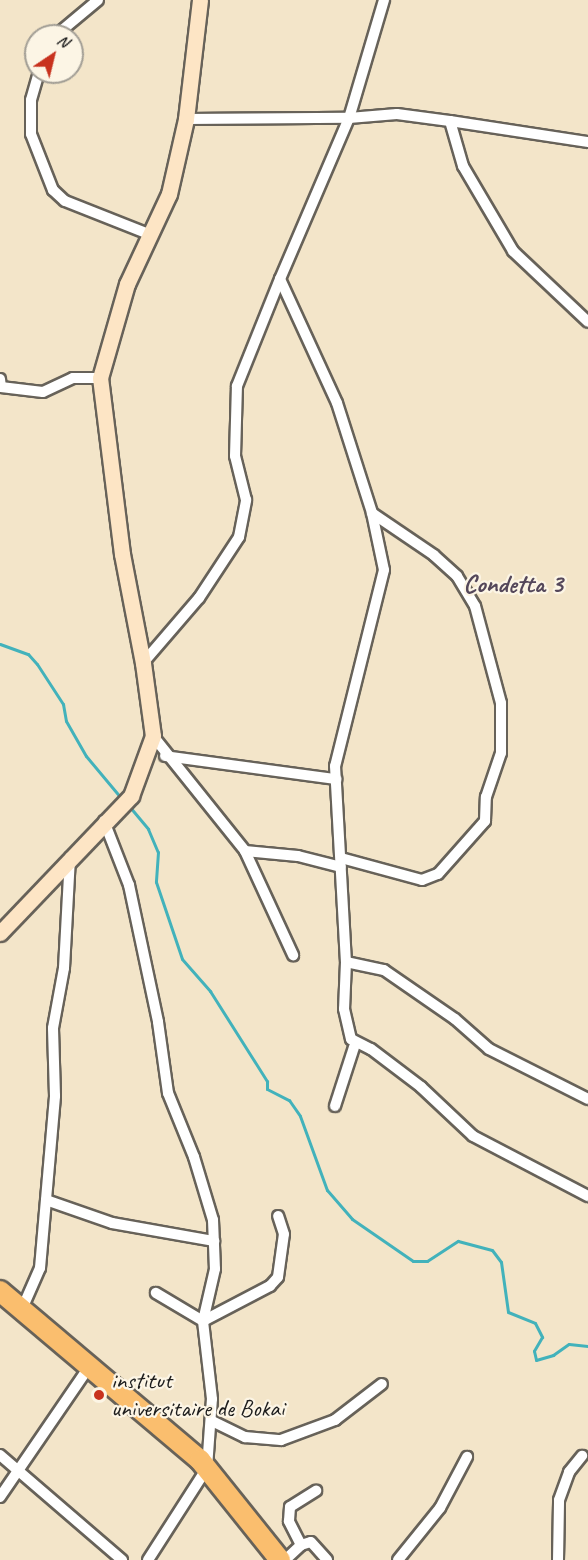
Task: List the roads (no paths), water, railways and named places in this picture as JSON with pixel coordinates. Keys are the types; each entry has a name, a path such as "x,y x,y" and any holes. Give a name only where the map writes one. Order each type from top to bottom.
{"highway":[{"path":"0,1291 91,1364 207,1468 280,1560"}],"street":[{"path":"69,24 98,0"},
{"path":"200,0 186,118 169,194 152,235 127,284 100,378 122,554 143,663 153,736 165,756 245,851 293,955"},
{"path":"143,663 199,598 239,537 246,500 235,456 237,386 349,118 384,0"},
{"path":"36,84 31,100 31,135 53,190 65,201 152,235"},
{"path":"186,118 349,118 398,114 588,142"},
{"path":"450,121 463,166 513,251 588,322"},
{"path":"280,279 337,404 372,513 384,570 335,766 346,962 344,1009 351,1039 356,1044 371,1049 422,1086 473,1136 588,1196"},
{"path":"0,379 1,387 42,392 73,378 100,378"},
{"path":"245,851 341,862 422,880 438,874 485,821 486,798 501,753 501,703 475,606 457,576 434,555 372,513"},
{"path":"0,933 104,821 126,801 153,736"},
{"path":"165,756 336,779"},
{"path":"104,821 129,885 158,1022 168,1093 194,1157 213,1220 215,1269 203,1321 212,1421 207,1468 148,1560"},
{"path":"22,1309 40,1268 56,1096 53,1028 64,968 70,857"},
{"path":"346,962 384,970 455,1018 489,1049 588,1099"},
{"path":"335,1106 356,1044"},
{"path":"46,1200 112,1223 214,1241"},
{"path":"203,1321 270,1286 278,1277 284,1234 278,1216"},
{"path":"156,1293 203,1321"},
{"path":"0,1497 91,1364"},
{"path":"212,1421 245,1437 281,1440 334,1420 382,1384"},
{"path":"0,1455 122,1560"},
{"path":"558,1560 559,1500 569,1472 582,1456"},
{"path":"398,1560 440,1508 467,1457"},
{"path":"301,1545 290,1521 290,1507 316,1491"},
{"path":"285,1560 301,1545 311,1542 327,1560"}],"waterway":[{"path":"0,644 28,654 37,664 63,704 66,721 86,756 122,799"},
{"path":"129,806 148,829 158,852 156,882 182,959 210,991 267,1081 267,1089 289,1100 300,1116 327,1190 352,1219 413,1261 427,1261 458,1241 492,1250 501,1262 508,1312 535,1323 542,1337 534,1351 536,1360 553,1355 569,1344 588,1346"}],"place":[{"name":"institut universitaire de Bokai","path":"99,1395"}],"district":[{"name":"Сondetta 3","path":"513,584"}]}
